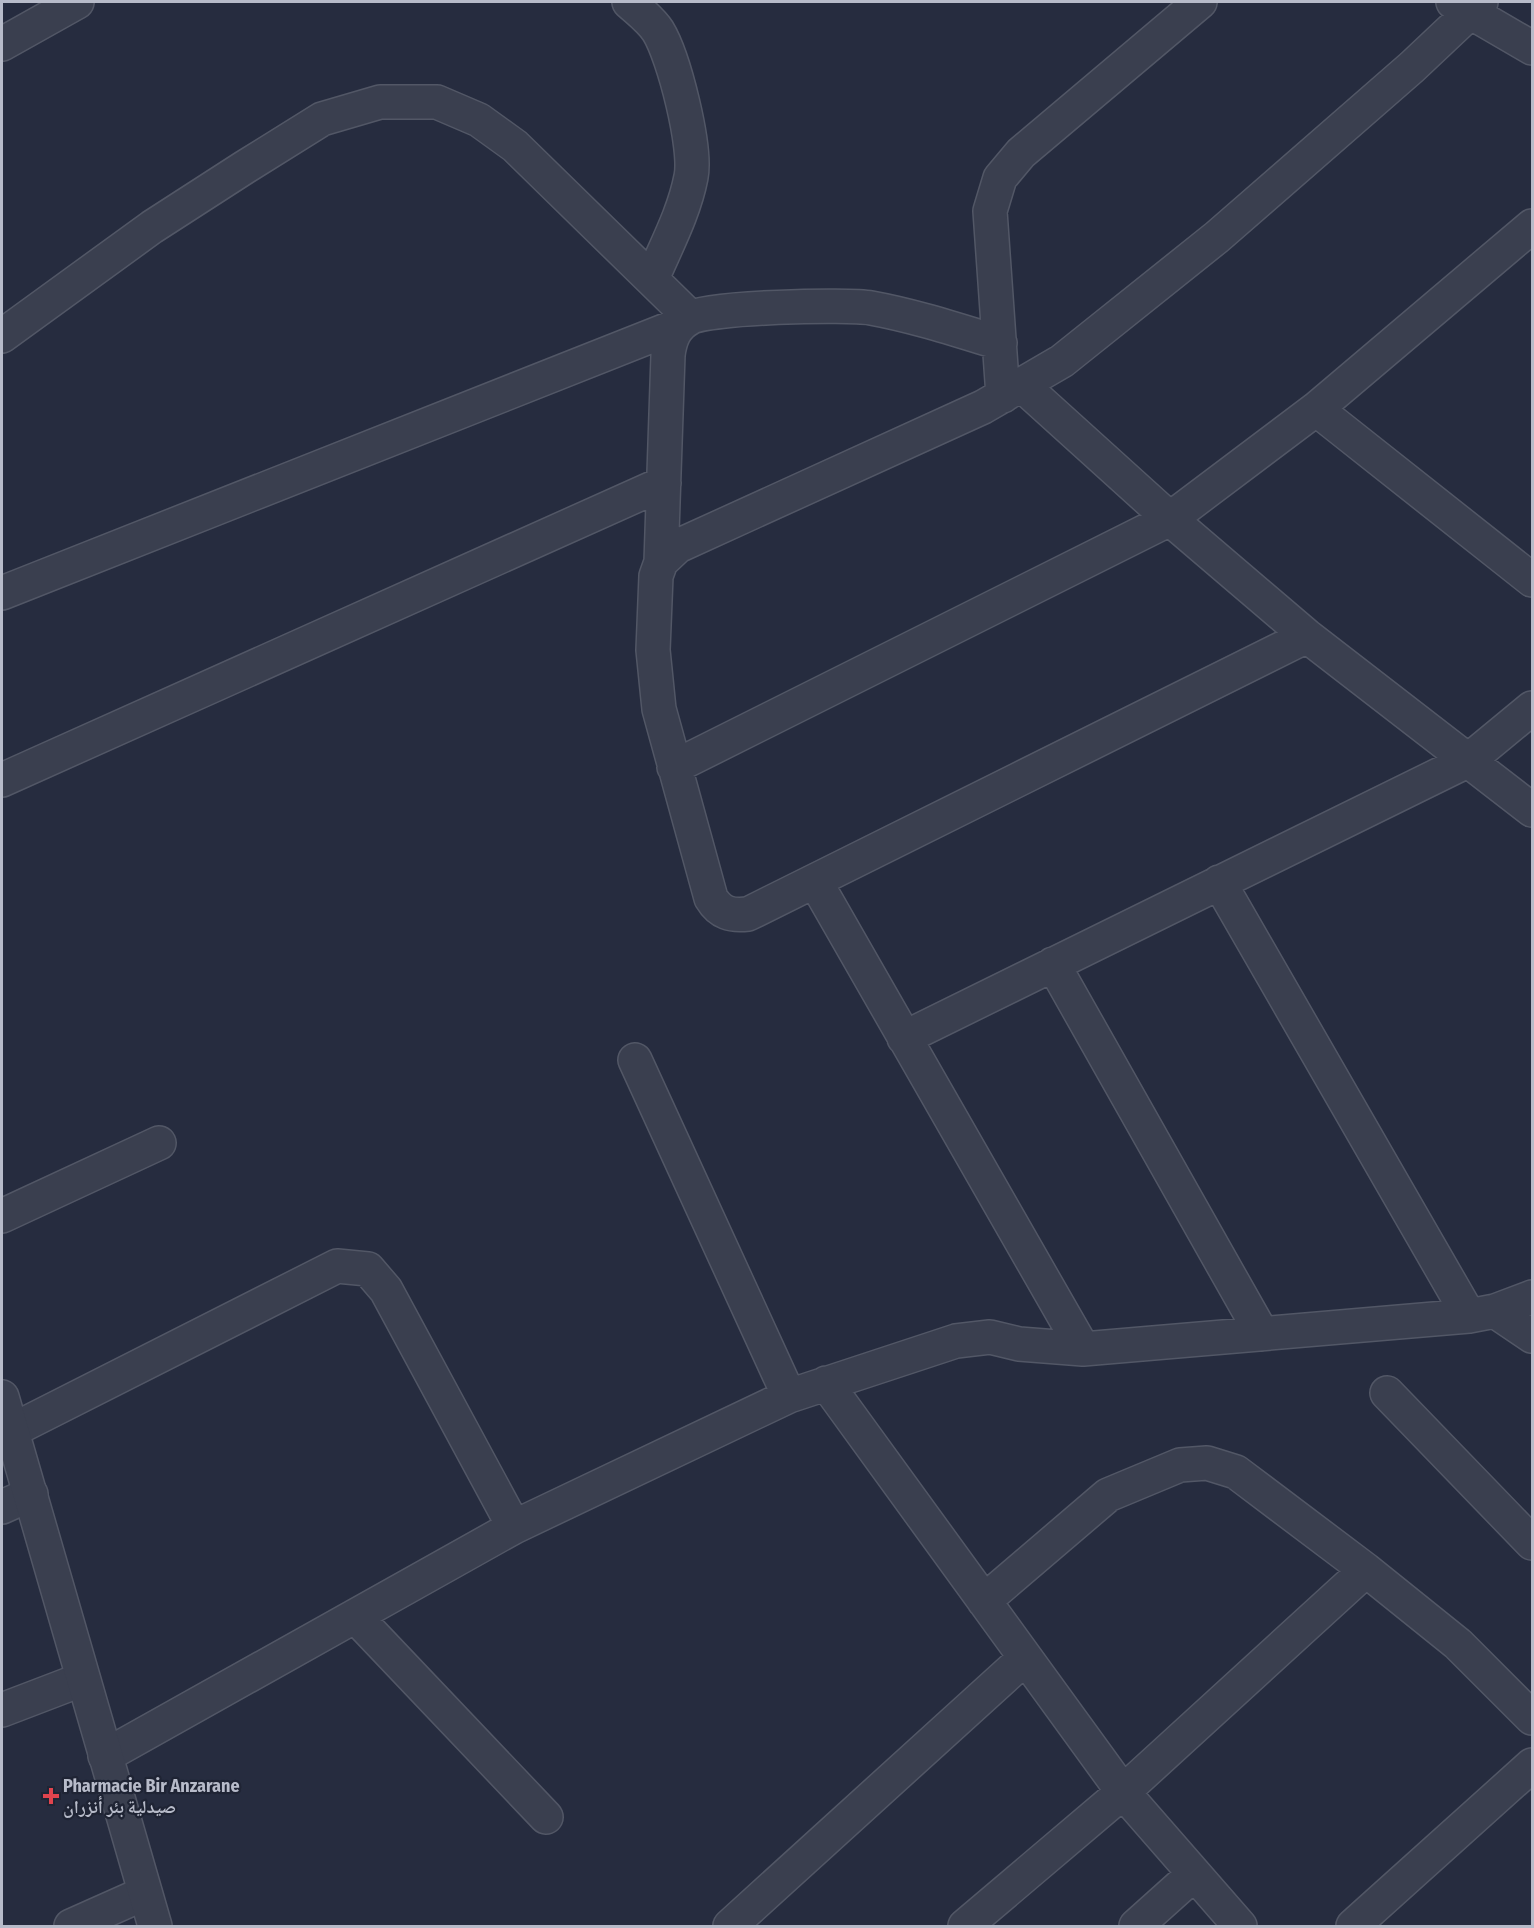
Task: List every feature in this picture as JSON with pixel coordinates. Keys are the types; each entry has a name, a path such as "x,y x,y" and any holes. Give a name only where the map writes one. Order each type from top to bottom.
{"street":[{"path":"2,44 77,2"},
{"path":"629,2 657,28 668,50 685,108 692,175 679,219 652,279"},
{"path":"1200,2 1021,153 1000,178 990,211 1000,343 1013,391 1170,519 1307,636 1533,810"},
{"path":"661,562 678,546 1013,391 1071,354 1217,237 1412,68 1468,5 1533,48"},
{"path":"2,336 152,227 322,119 380,102 437,102 479,120 515,146 652,279 685,321"},
{"path":"674,767 1170,519 1316,409 1526,243"},
{"path":"2,593 703,312 740,309 868,308 1000,343"},
{"path":"685,321 673,334 668,356 661,562 656,576 653,650 659,709 711,898 716,907 736,916 747,914 1307,636"},
{"path":"1316,409 1533,580"},
{"path":"2,780 664,483"},
{"path":"904,1038 1469,760 1533,708"},
{"path":"815,881 1083,1349"},
{"path":"1219,882 1482,1313 1533,1336"},
{"path":"1053,964 1262,1334"},
{"path":"635,1060 789,1396"},
{"path":"2,1216 159,1143"},
{"path":"11,1431 337,1266 368,1269 386,1290 514,1527"},
{"path":"105,1756 514,1527 789,1396 956,1341 990,1337 1019,1344 1083,1349 1482,1313 1533,1298"},
{"path":"826,1383 1123,1792 1240,1926"},
{"path":"1387,1393 1533,1543"},
{"path":"2,1397 11,1431 16,1501 83,1679 155,1926"},
{"path":"984,1601 1108,1495 1180,1465 1207,1463 1236,1472 1366,1570 1458,1644 1533,1718"},
{"path":"965,1926 1123,1792 1366,1570"},
{"path":"355,1616 546,1817"},
{"path":"730,1926 1025,1658"},
{"path":"2,1710 83,1679"},
{"path":"1353,1926 1533,1765"},
{"path":"1136,1926 1194,1874"},
{"path":"71,1926 145,1893"}],"place":[{"name":"Pharmacie Bir Anzarane صيدلية بئر أنزران","path":"51,1796"}]}
